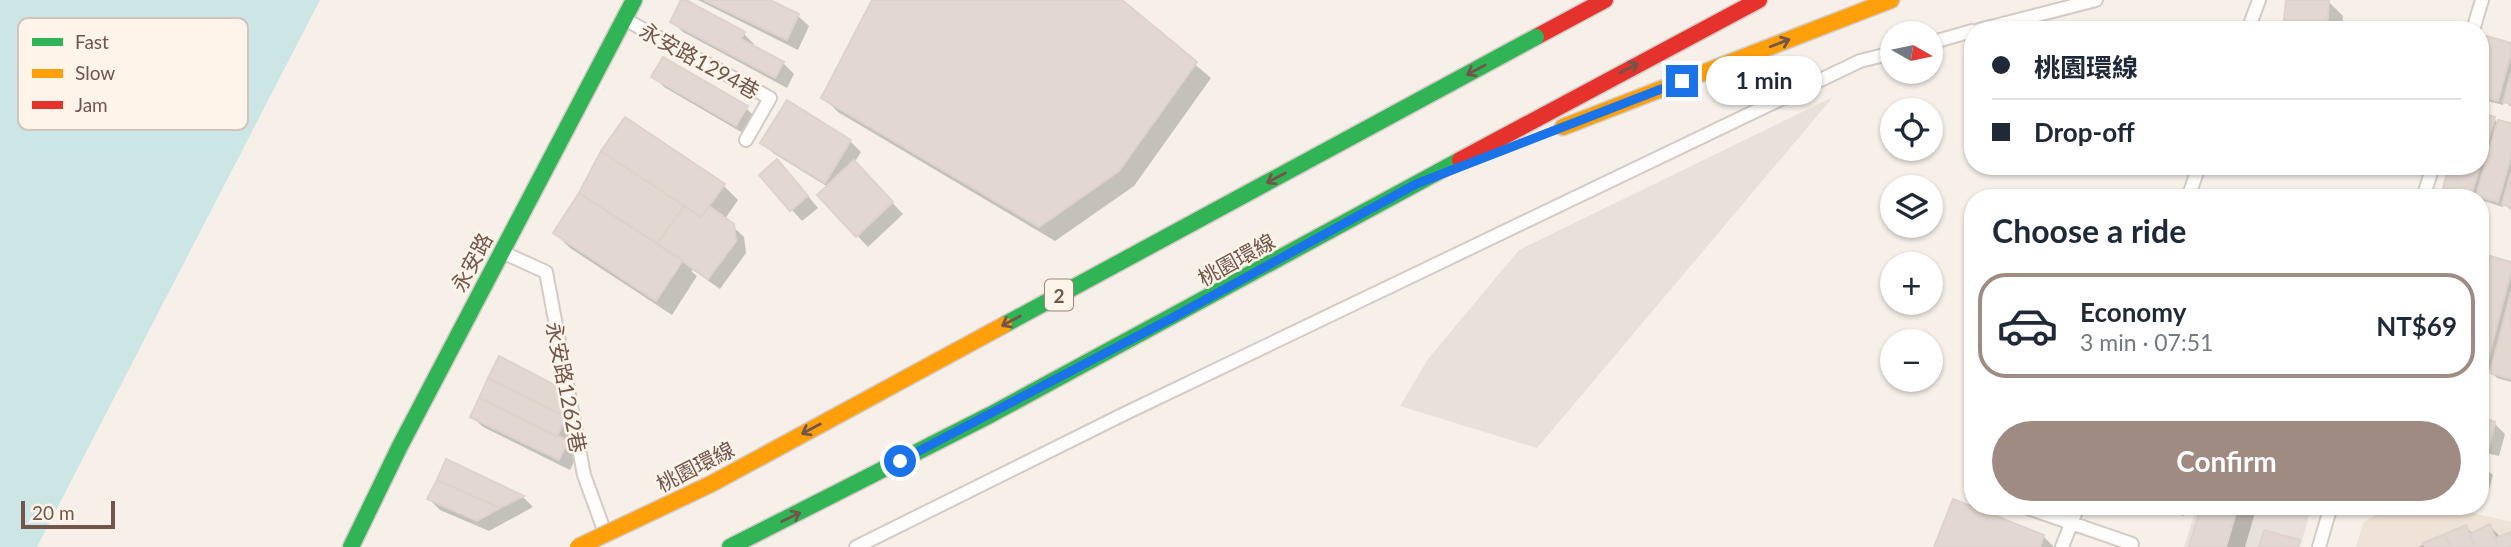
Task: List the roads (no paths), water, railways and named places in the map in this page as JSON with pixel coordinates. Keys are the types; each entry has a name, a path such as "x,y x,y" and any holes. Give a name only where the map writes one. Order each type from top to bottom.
{"main road":[{"name":"永安路","path":"351,547 500,252 634,0"},
{"name":"桃園環線","path":"578,547 711,484 1605,0"},
{"name":"桃園環線","path":"730,547 1172,318 1569,100 1759,0"},
{"path":"1416,184 1891,0"}],"lane":[{"path":"2014,21 2096,0"},
{"path":"2251,21 2259,0"},
{"path":"2476,21 2482,0"},
{"name":"永安路1294巷","path":"624,19 769,98 746,140"},
{"path":"1943,40 1964,34"},
{"path":"856,547 1124,414 1860,61 1880,56"},
{"name":"永安路1262巷","path":"500,252 546,272 584,475 610,547"},
{"path":"2050,515 2132,544"},
{"path":"2062,547 2075,515"},
{"path":"2319,547 2328,515"}],"water":[{"path":"0,0 320,0 37,547 0,547"}]}
